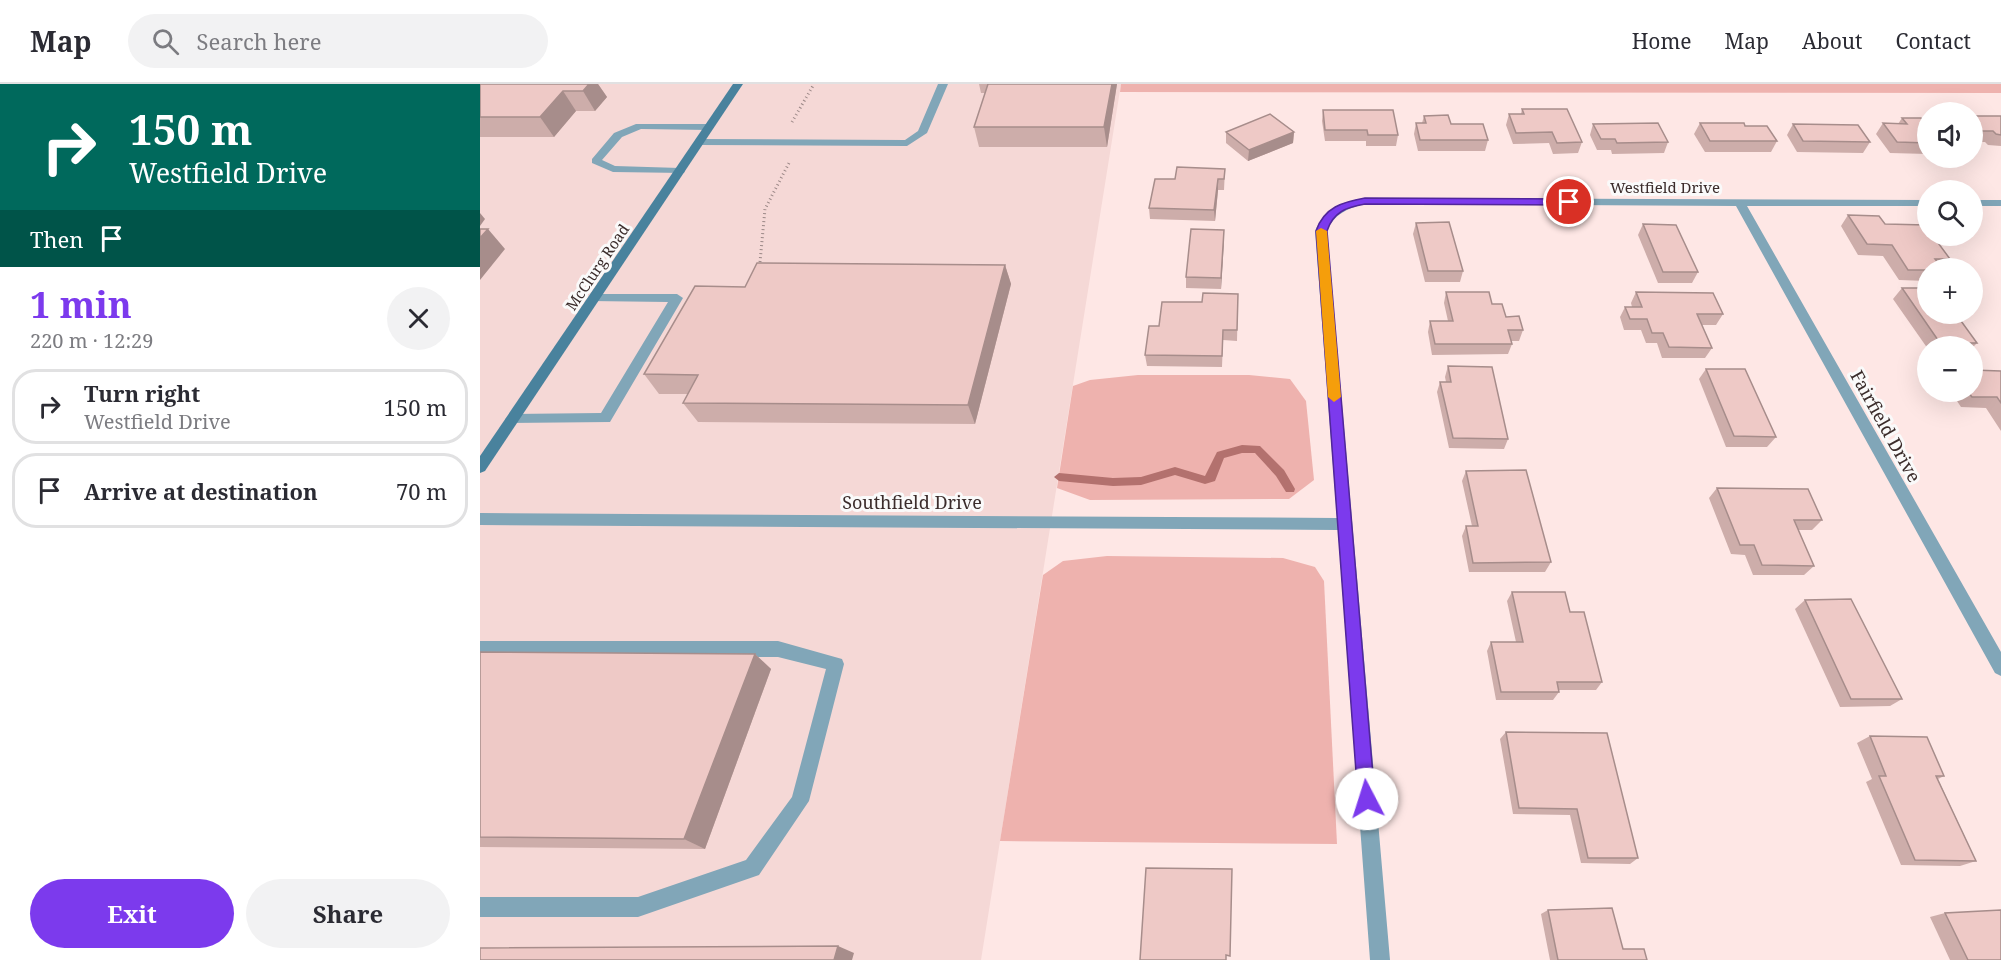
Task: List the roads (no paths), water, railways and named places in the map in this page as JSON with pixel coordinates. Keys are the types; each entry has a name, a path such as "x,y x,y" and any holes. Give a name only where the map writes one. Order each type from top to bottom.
{"street":[{"name":"McClurg Road","path":"480,467 738,84"},
{"path":"699,142 907,142 922,133 943,84"},
{"path":"680,171 614,169 596,161 618,135 640,126 709,127"},
{"name":"Westfield Drive","path":"1344,524 1321,231 1325,221 1333,212 1347,205 1365,201 1917,203"},
{"name":"Fairfield Drive","path":"1739,202 2001,668"},
{"path":"1983,203 2001,203"},
{"path":"512,419 605,418 677,298 594,298"},
{"name":"Southfield Drive","path":"480,519 1344,524"},
{"path":"1344,524 1380,960"},
{"path":"480,649 778,649 836,664 800,801 752,868 638,907 480,907"}],"waterway":[{"path":"1059,477 1113,482 1141,481 1175,471 1205,480 1211,478 1221,455 1242,449 1257,449 1280,473 1290,489"}]}
